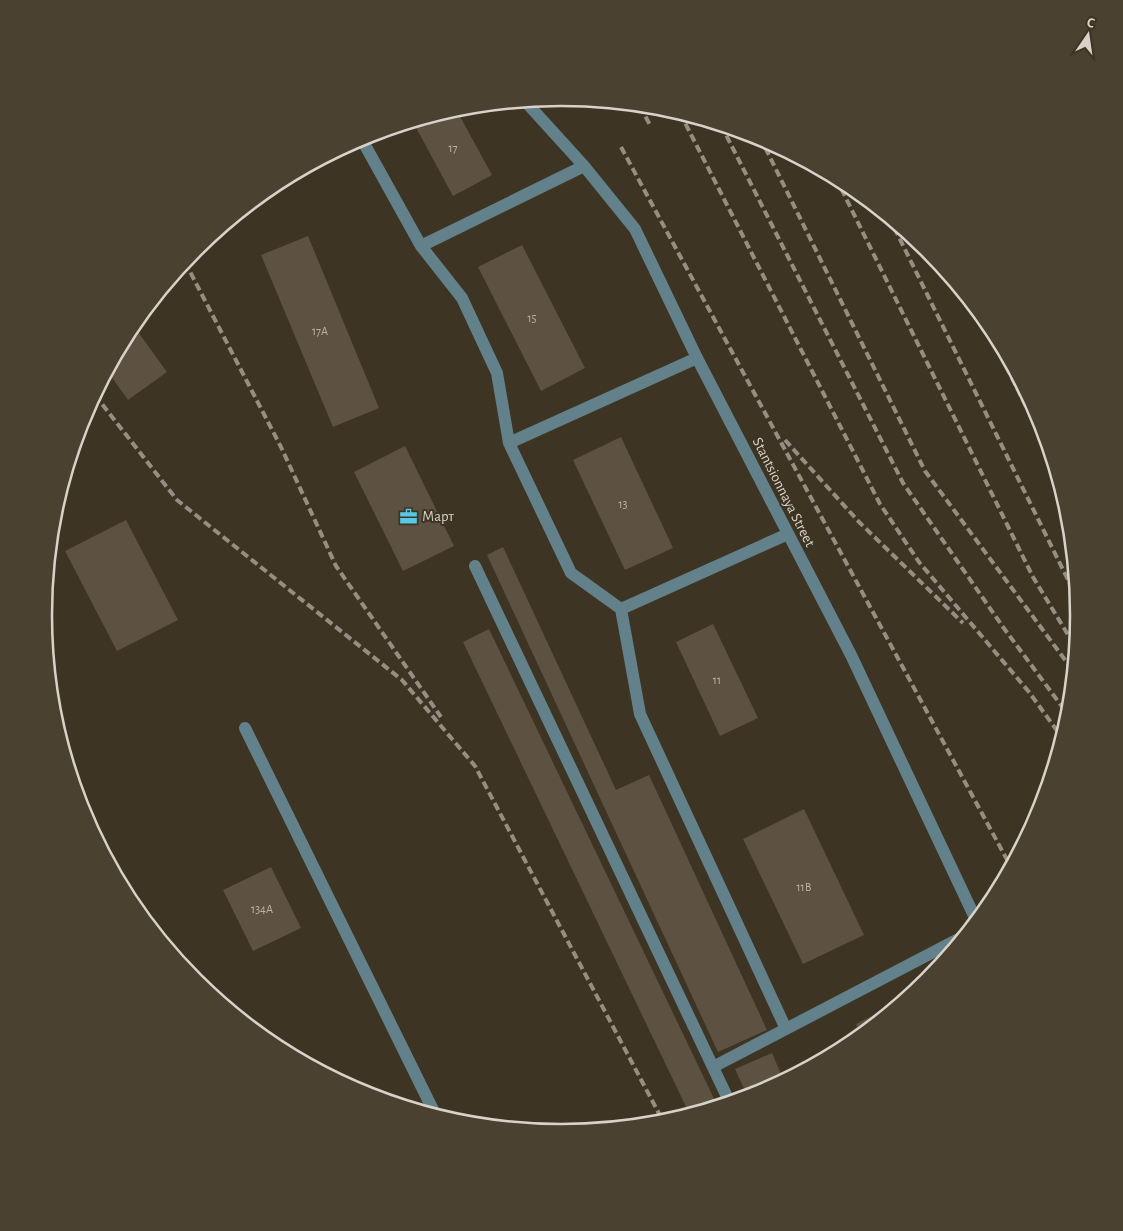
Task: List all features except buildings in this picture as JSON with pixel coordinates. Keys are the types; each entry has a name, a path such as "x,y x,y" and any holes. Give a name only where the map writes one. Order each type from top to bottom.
{"street":[{"name":"Stantsionnaya Street","path":"531,108 584,166 635,229 697,358 851,655 973,914"},
{"path":"365,146 421,246 462,298 497,373 509,443 571,574 621,610 640,714 786,1029"},
{"path":"421,246 584,166"},
{"path":"509,443 697,358"},
{"path":"621,610 788,534"},
{"path":"475,566 727,1096"},
{"path":"245,728 432,1107"},
{"path":"712,1067 950,943"}],"railway":[{"path":"644,113 650,125"},
{"path":"685,122 880,504 919,562 1029,692 1057,731"},
{"path":"726,134 903,483 1003,627 1062,707"},
{"path":"621,147 1007,860"},
{"path":"766,150 925,471 1068,663"},
{"path":"842,191 1033,577 1069,637"},
{"path":"897,233 1069,582"},
{"path":"189,270 281,447 336,566 441,717"},
{"path":"100,401 177,500 402,680 475,766 660,1115"},
{"path":"785,440 859,522 963,623"}],"place":[{"name":"Март","path":"408,516"}]}
